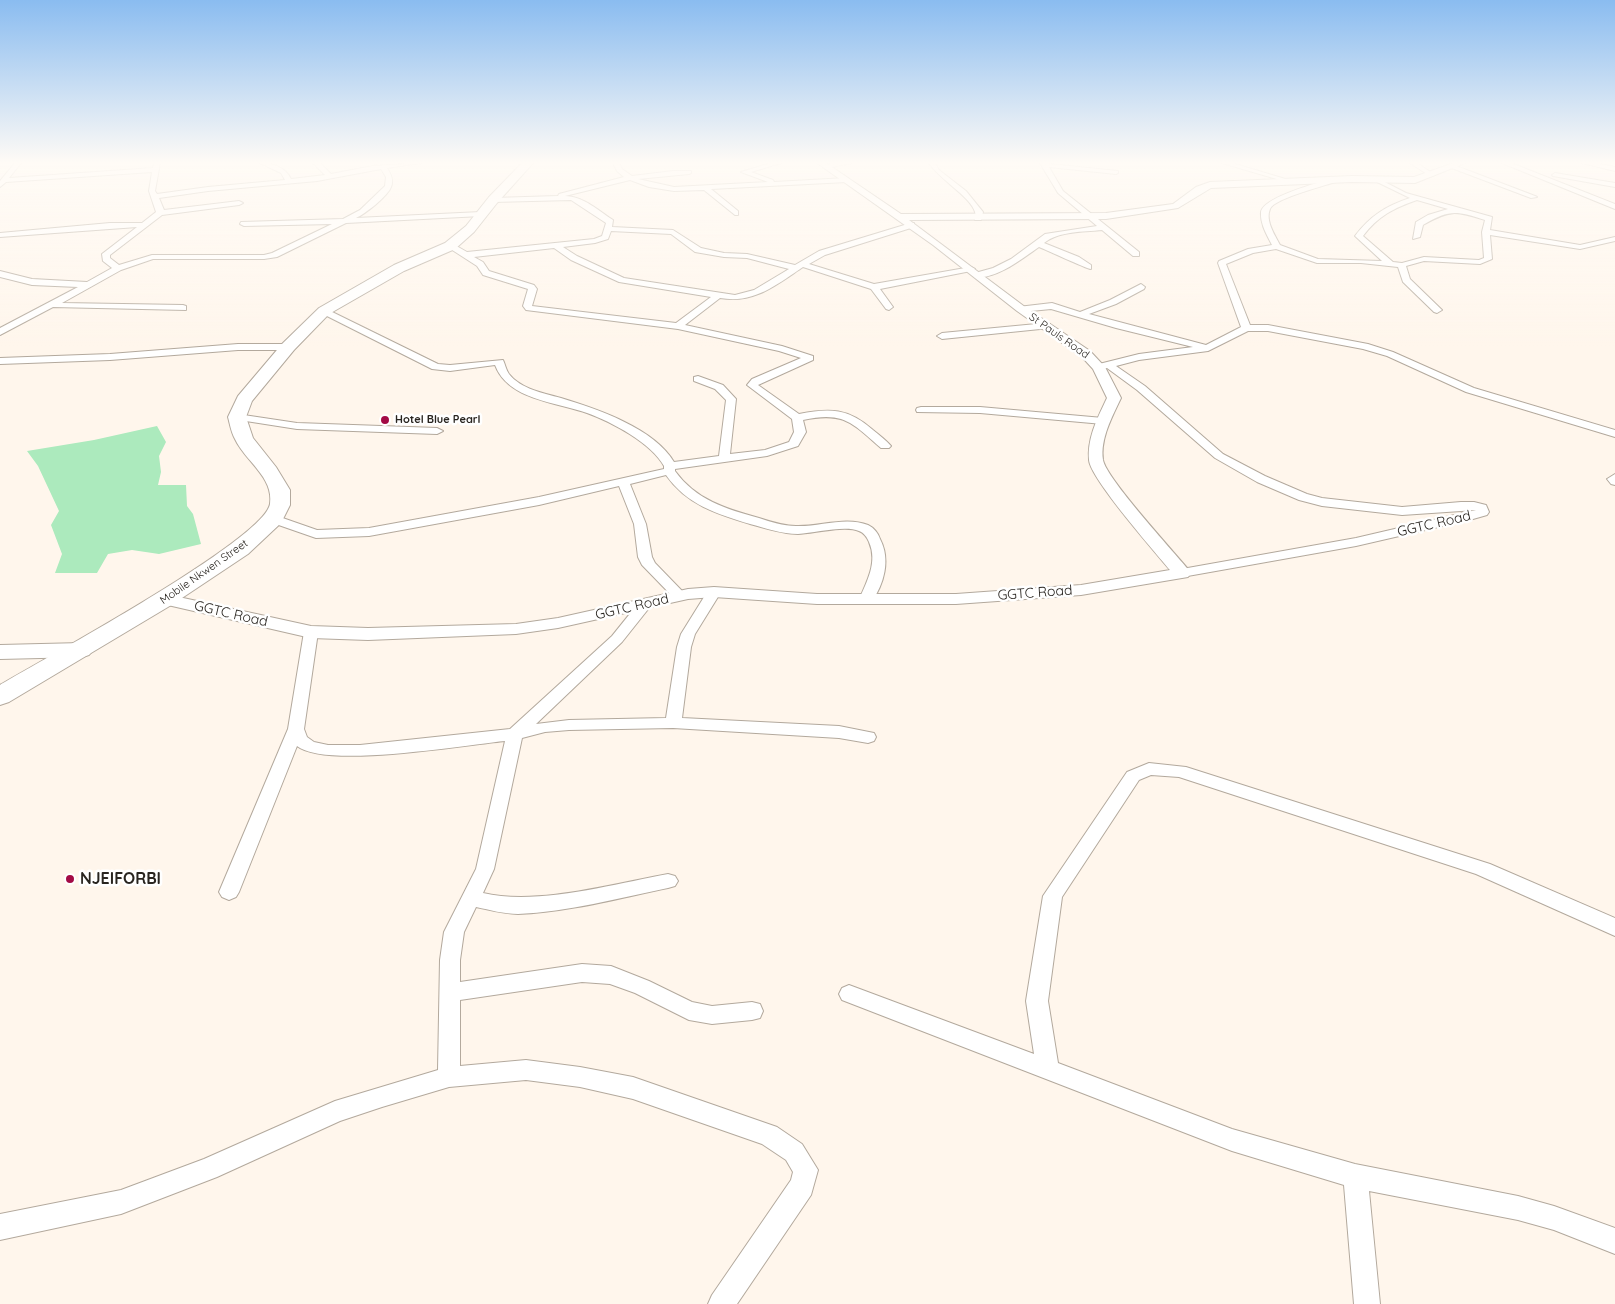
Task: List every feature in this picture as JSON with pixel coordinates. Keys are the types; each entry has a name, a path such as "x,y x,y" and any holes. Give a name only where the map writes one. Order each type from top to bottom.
{"highway":[{"path":"274,518 280,505 280,490 269,471 244,440 238,417 244,400 288,347 324,311 399,268 450,246 474,224"},
{"name":"Mobile Nkwen Street","path":"0,696 82,650 165,599 240,549 274,518"}],"main road":[{"path":"0,652 82,650"}],"street":[{"path":"0,235 70,231 124,224 146,225"},
{"path":"244,224 249,224"},
{"path":"0,332 118,268 152,257 264,257 274,255 337,224"},
{"path":"466,255 602,239 605,237 609,224"},
{"name":"St Pauls Road","path":"908,224 975,272 1021,309 1104,366 1114,398 1103,421 1096,445 1096,462 1105,478 1128,508 1182,573"},
{"path":"1098,224 1136,254"},
{"path":"1266,224 1277,247"},
{"path":"1370,224 1359,236 1390,263"},
{"path":"1416,237 1419,224"},
{"path":"1246,328 1222,262 1251,251 1277,247 1317,261 1402,265 1424,259 1485,262 1488,259 1486,232 1488,224"},
{"path":"118,268 106,259 106,254 146,225"},
{"path":"555,245 574,258 622,280 735,298 752,294 798,266 831,249 911,226"},
{"path":"608,229 673,232 698,250 724,255 747,256 798,266 874,287 996,270 1014,261 1037,243 1056,234 1103,228"},
{"path":"1486,232 1580,247 1615,239"},
{"path":"1037,243 1076,259 1088,268"},
{"path":"274,518 316,534 369,532 539,501 623,482 669,468 767,453 794,444 800,432 797,418 789,410 752,385 756,381 810,358 782,349 678,326 529,308 527,306 533,289 531,287 486,273 480,264 450,246"},
{"path":"1402,265 1406,280 1437,310"},
{"path":"0,274 32,282 89,285"},
{"path":"874,287 890,307"},
{"path":"1082,314 1113,302 1142,287"},
{"path":"678,326 717,296"},
{"path":"52,305 183,308"},
{"path":"1021,309 1052,306 1119,326 1208,348"},
{"path":"324,311 436,367 450,368 499,362 504,375 523,390 592,411 612,420 656,447 663,454 676,483 689,496 724,513 795,530 853,526 866,529 871,533 880,548 881,560 879,572 866,600"},
{"path":"942,336 1046,326"},
{"path":"1104,366 1139,357 1208,348 1246,328 1257,327 1284,330 1382,351 1487,396 1615,434"},
{"path":"0,361 95,358 238,347 288,347"},
{"name":"GGTC Road","path":"165,599 311,632 368,634 516,629 558,623 680,596 714,592 817,599 866,600 956,599 1080,590 1356,542 1483,512 1482,508 1474,506 1387,510 1322,502 1303,497 1261,479 1219,456 1141,388 1104,366"},
{"path":"698,379 719,387 731,399 724,459"},
{"path":"921,410 980,410 1103,421"},
{"path":"797,418 822,413 848,416 885,446"},
{"path":"238,417 297,426 437,431"},
{"path":"623,482 640,524 649,565 680,596"},
{"path":"673,723 684,647 688,634 714,592"},
{"path":"449,1077 450,960 454,932 485,869 515,734 617,639 646,603"},
{"path":"229,892 296,729 311,632"},
{"path":"296,729 300,740 309,747 328,751 360,751 515,734 544,727 673,723 840,732 868,737"},
{"path":"1048,1071 1037,1001 1053,896 1133,776 1149,769 1180,771 1482,869 1615,928"},
{"path":"470,898 500,905 518,906 556,902 668,881"},
{"path":"450,993 582,974 611,975 642,987 689,1011 712,1015 752,1011"},
{"path":"849,994 1232,1140 1355,1176 1518,1208 1554,1218 1615,1241"},
{"path":"0,1227 121,1202 208,1169 335,1112 449,1077 526,1070 580,1076 633,1088 769,1135 794,1152 806,1170 802,1186 721,1304"},
{"path":"1355,1176 1367,1304"}],"green space":[{"path":"157,426 166,442 159,456 161,472 158,485 186,485 187,506 193,514 201,544 159,554 132,550 108,554 97,573 55,573 62,554 51,525 59,511 38,466 27,451 94,440"}],"place":[{"name":"Hotel Blue Pearl","path":"385,420"},
{"name":"NJEIFORBI","path":"70,879"}]}
